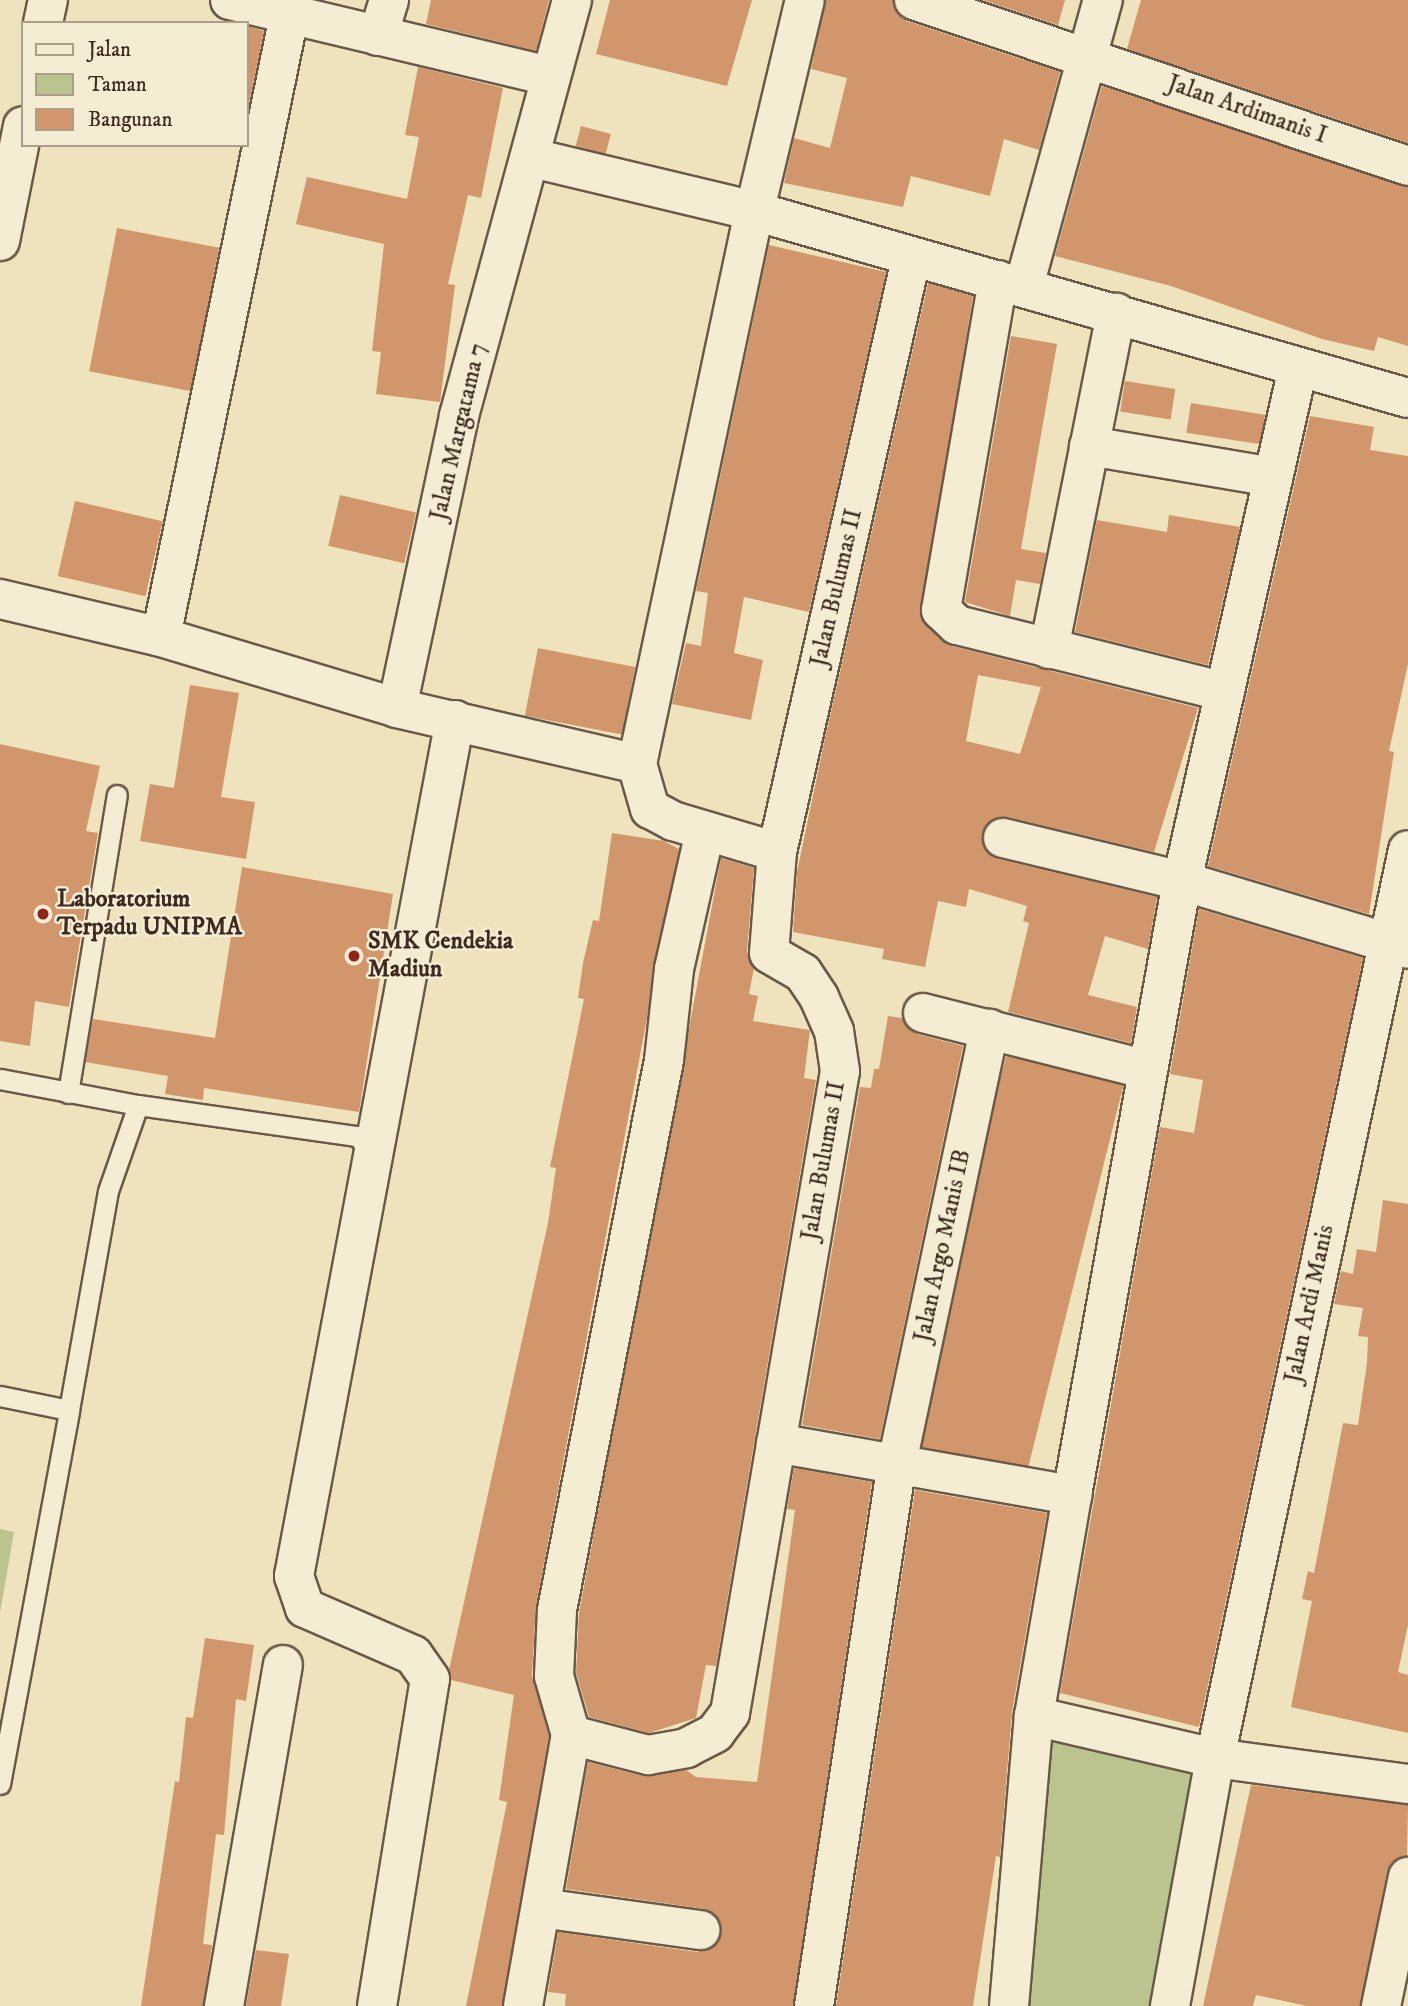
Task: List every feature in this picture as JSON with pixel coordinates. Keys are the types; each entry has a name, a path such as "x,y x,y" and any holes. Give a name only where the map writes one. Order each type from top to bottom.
{"street":[{"path":"43,21 48,0"},
{"path":"230,0 548,76"},
{"path":"378,36 389,0"},
{"name":"Jalan Margatama 7","path":"397,708 459,416 505,233 532,158 548,76 572,0"},
{"path":"777,852 705,831 650,809 637,764 754,211 804,0"},
{"name":"Jalan Ardimanis I","path":"914,0 1086,55 1408,166"},
{"path":"1103,0 1011,283 941,610 957,625 1225,692"},
{"path":"161,637 289,16"},
{"path":"0,241 21,136"},
{"path":"532,158 754,211 911,259 1011,283 1408,398"},
{"name":"Jalan Bulumas II","path":"571,1735 648,1755 686,1748 715,1733 730,1713 840,1071 834,1031 819,997 803,974 769,953 777,852 911,259"},
{"path":"1049,649 1116,313"},
{"path":"1009,2006 1034,1716 1072,1495 1182,881 1298,368"},
{"path":"1089,446 1273,477"},
{"path":"0,599 161,637 397,708 637,764"},
{"path":"377,2006 430,1679 413,1655 305,1608 294,1576 377,1157 455,720"},
{"path":"523,2006 571,1735 554,1676 557,1611 664,1060 674,969 705,831"},
{"path":"1003,838 1182,881 1397,946"},
{"name":"Jalan Ardi Manis","path":"1170,2006 1215,1758 1397,946 1408,850"},
{"path":"923,1013 1148,1070"},
{"name":"Jalan Argo Manis IB","path":"814,2006 897,1463 989,1030"},
{"path":"776,1443 1072,1495"},
{"path":"223,2006 283,1665"},
{"path":"1034,1716 1215,1758 1408,1784"},
{"path":"1381,2006 1408,1877"},
{"path":"541,1908 700,1930"}],"lane":[{"path":"68,1093 117,795"},
{"path":"0,1079 138,1105 357,1136 377,1157"},
{"path":"0,1784 108,1191 138,1105"},
{"path":"0,1396 69,1410"}],"green space":[{"path":"0,1529 14,1532 0,1613"},
{"path":"1044,1732 1200,1765 1155,2006 1018,2006"}],"building":[{"path":"431,0 549,0 536,51 426,24"},
{"path":"610,0 752,0 727,86 596,54"},
{"path":"826,0 893,0 897,14 907,21 1060,72 1039,150 1004,139 990,196 911,176 903,207 784,183 794,138 830,148 847,78 811,69"},
{"path":"983,0 1065,0 1058,25"},
{"path":"1141,0 1408,0 1408,143 1127,49"},
{"path":"248,26 264,31 248,108"},
{"path":"418,67 503,88 481,198 468,195 448,284 455,285 440,402 376,394 381,352 372,351 384,244 296,224 307,177 407,199 419,137 405,135"},
{"path":"1102,86 1408,187 1408,346 1378,337 1374,351 1322,339 1171,286 1055,256"},
{"path":"581,126 611,134 606,154 576,146"},
{"path":"117,228 219,248 191,391 89,371"},
{"path":"769,245 886,272 809,612 744,597 734,653 763,660 751,720 672,704 686,643 701,646 708,593 696,591"},
{"path":"928,283 973,296 921,618 952,646 1198,708 1154,852 1008,817 988,823 982,834 988,853 998,859 1157,897 1148,949 1105,936 1088,995 1137,1007 1131,1043 1008,1012 1029,923 1023,921 1027,906 969,889 966,907 938,901 925,967 882,959 884,949 793,932 797,872","holes":["978,675 1041,687 1020,754 966,741"]},
{"path":"1011,336 1057,344 1021,549 1046,553 1040,584 1016,580 1010,616 965,602"},
{"path":"1125,381 1175,389 1171,420 1120,412"},
{"path":"1191,403 1265,415 1260,444 1186,433"},
{"path":"1310,416 1374,427 1370,450 1408,456 1408,664 1389,751 1394,752 1369,914 1208,866"},
{"path":"340,495 416,513 404,563 328,546"},
{"path":"75,501 163,521 145,596 58,576"},
{"path":"1169,515 1240,527 1208,665 1075,632 1097,520 1167,532"},
{"path":"538,648 635,667 622,735 525,716"},
{"path":"190,685 239,693 221,797 255,802 246,859 140,841 150,784 174,788"},
{"name":"Laboratorium Terpadu UNIPMA","path":"0,744 100,766 86,831 98,833 69,1007 35,1001 30,1046 0,1041"},
{"path":"612,833 664,841 679,849 536,1606 532,1675 549,1736 502,2006 466,2006 507,1802 499,1800 514,1695 451,1680 449,1670 548,1223 556,1168 550,1167 584,999 578,998 583,963 593,920 599,921"},
{"path":"721,858 754,868 747,951 754,968 749,994 758,996 753,1021 810,1030 804,1078 816,1080 716,1666 706,1665 696,1718 649,1733 589,1717 576,1673 579,1613"},
{"name":"SMK Cendekia Madiun","path":"242,867 393,894 359,1112 204,1088 203,1100 165,1094 168,1076 85,1062 93,1019 215,1038"},
{"path":"1199,909 1363,958 1199,1727 1060,1693 1160,1127 1194,1133 1203,1080 1170,1074"},
{"path":"888,1016 902,1018 917,1034 963,1046 880,1439 802,1425 860,1087 871,1088 874,1069 879,1069"},
{"path":"1006,1056 1123,1085 1027,1473 909,1444"},
{"path":"1383,1200 1408,1204 1408,1625 1398,1672 1408,1675 1408,1733 1291,1707 1312,1601 1302,1599 1308,1571 1314,1573 1343,1423 1358,1425 1367,1363 1368,1337 1358,1336 1363,1308 1334,1304 1341,1271 1353,1274 1357,1249 1376,1252"},
{"path":"794,1468 872,1482 793,2006 565,2006 566,1994 548,1992 558,1932 697,1952 718,1943 720,1921 704,1909 566,1889 588,1762 643,1776 686,1770 696,1777 757,1782 795,1510 787,1509"},
{"path":"915,1490 1047,1513 1012,1712 1000,1857 996,1856 973,2006 836,2006"},
{"path":"205,1638 254,1645 246,1701 236,1699 224,1835 216,1834 203,1944 212,1945 203,2006 141,2006 175,1781 179,1782 186,1717 193,1718"},
{"path":"1251,1785 1408,1805 1407,1856 1392,1862 1387,1873 1360,2006 1307,2006 1256,1995 1253,2006 1203,2006"},
{"path":"256,1950 289,1954 281,2006 246,2006"}],"place":[{"name":"Laboratorium Terpadu UNIPMA","path":"43,914"},
{"name":"SMK Cendekia Madiun","path":"354,956"}]}
